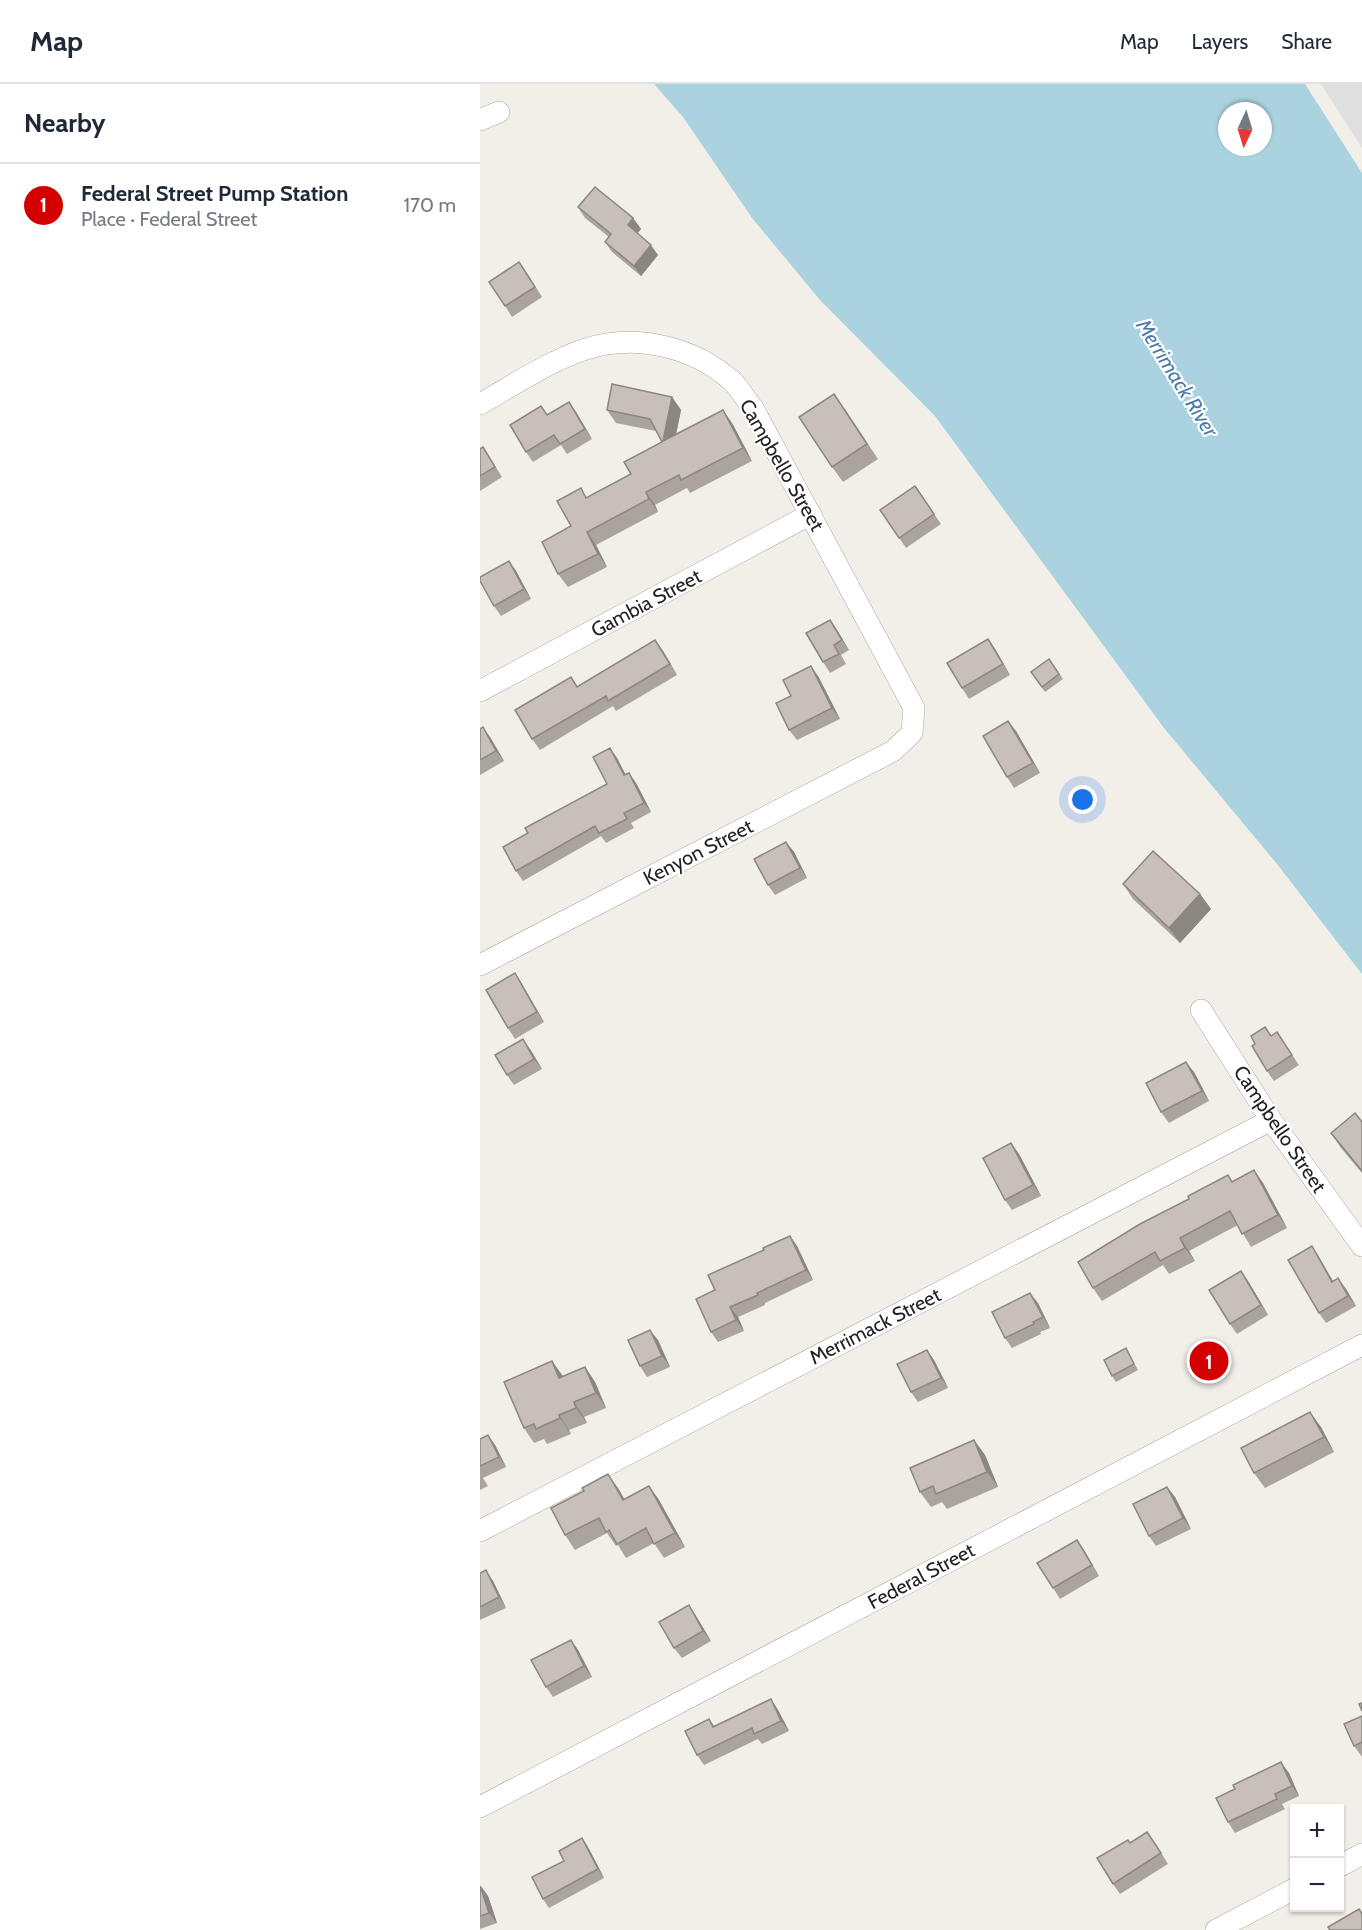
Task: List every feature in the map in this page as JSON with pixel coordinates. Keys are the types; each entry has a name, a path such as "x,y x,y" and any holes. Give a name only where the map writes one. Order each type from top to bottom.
{"street":[{"name":"Campbello Street","path":"480,404 548,366 587,348 616,344 649,343 677,350 704,362 734,383 753,408 914,708 912,733"},
{"name":"Gambia Street","path":"480,690 811,514"},
{"name":"Kenyon Street","path":"480,965 893,751 912,733"},
{"name":"Campbello Street","path":"1201,1010 1271,1120 1362,1246"},
{"name":"Merrimack Street","path":"480,1531 1271,1120"},
{"name":"Federal Street","path":"480,1807 1362,1345"},
{"path":"1344,1864 1362,1854"},
{"path":"1216,1930 1290,1891"}],"shaded area":[{"path":"1321,84 1362,84 1362,148"}],"water":[{"name":"Merrimack River","path":"654,84 1305,84 1362,173 1362,974 1277,864 1164,728 935,416 820,300 752,218 683,117"}],"building":[{"path":"595,187 633,218 628,225 651,245 634,266 605,242 611,234 578,207"},
{"path":"519,262 535,287 505,306 489,282"},
{"path":"612,384 672,397 663,441 723,410 743,448 681,480 679,475 646,492 649,499 587,532 598,554 558,574 542,542 571,526 557,501 581,488 586,498 631,474 624,462 662,442 650,419 607,410"},
{"path":"834,394 867,444 832,467 799,417"},
{"path":"569,402 585,429 560,444 554,435 526,452 510,425 541,406 547,415"},
{"path":"483,447 495,467 480,476 480,449"},
{"path":"915,486 934,514 899,538 880,510"},
{"path":"509,561 524,589 494,606 480,577"},
{"path":"830,620 842,640 834,645 839,654 823,662 806,633"},
{"path":"988,639 1003,664 962,688 947,663"},
{"path":"655,640 670,664 608,701 606,696 532,739 515,710 571,677 577,687"},
{"path":"1049,659 1059,674 1042,687 1031,672"},
{"path":"811,666 832,708 789,730 776,703 791,696 783,680"},
{"path":"1008,721 1033,763 1007,777 983,736"},
{"path":"483,727 496,751 480,760 480,729"},
{"path":"610,748 624,775 629,773 644,803 624,813 627,819 599,833 595,826 516,871 503,847 528,833 525,828 607,784 593,757"},
{"path":"786,842 800,868 768,885 754,859"},
{"path":"1153,851 1200,894 1169,928 1123,884"},
{"path":"515,973 537,1012 508,1028 486,990"},
{"path":"1265,1027 1271,1036 1277,1032 1292,1055 1267,1071 1252,1046 1255,1044 1251,1036"},
{"path":"523,1039 534,1059 507,1075 495,1055"},
{"path":"1186,1062 1202,1091 1161,1112 1146,1083"},
{"path":"1355,1113 1362,1122 1362,1171 1331,1133"},
{"path":"1011,1143 1033,1185 1005,1200 983,1158"},
{"path":"1254,1170 1278,1215 1242,1234 1230,1211 1180,1238 1185,1248 1160,1261 1155,1252 1093,1288 1078,1262 1140,1224 1189,1199 1188,1196 1228,1175 1232,1182"},
{"path":"790,1236 806,1270 730,1307 736,1320 711,1332 696,1299 715,1290 708,1275"},
{"path":"1312,1246 1332,1282 1338,1278 1348,1296 1319,1313 1288,1260"},
{"path":"1241,1271 1261,1305 1230,1324 1209,1290"},
{"path":"1030,1293 1043,1317 1005,1338 992,1312"},
{"path":"650,1330 662,1356 640,1366 628,1340"},
{"path":"1126,1348 1134,1364 1112,1376 1104,1360"},
{"path":"927,1350 941,1378 911,1392 897,1364"},
{"path":"552,1361 559,1378 585,1367 596,1393 574,1402 576,1408 559,1415 560,1418 536,1429 534,1424 524,1428 504,1382"},
{"path":"1310,1412 1324,1437 1254,1473 1241,1448"},
{"path":"488,1435 499,1457 480,1466 480,1439"},
{"path":"974,1440 987,1472 936,1494 933,1486 920,1492 910,1468"},
{"path":"608,1474 623,1500 649,1486 675,1533 654,1544 646,1528 617,1544 609,1530 606,1532 599,1518 565,1535 551,1508 584,1491 582,1488"},
{"path":"1167,1487 1183,1518 1149,1536 1133,1504"},
{"path":"1077,1540 1092,1565 1053,1588 1037,1563"},
{"path":"486,1570 499,1597 480,1607 480,1573"},
{"path":"689,1605 703,1631 674,1648 659,1622"},
{"path":"571,1640 584,1666 546,1687 531,1660"},
{"path":"771,1699 781,1721 754,1734 752,1728 697,1755 685,1731 709,1719 713,1727"},
{"path":"1362,1716 1362,1742 1354,1746 1344,1724"},
{"path":"1281,1762 1292,1786 1275,1794 1277,1799 1228,1822 1216,1798 1235,1789 1233,1785"},
{"path":"1147,1832 1161,1853 1113,1884 1097,1858 1128,1840 1130,1843"},
{"path":"582,1838 598,1869 543,1899 532,1877 564,1861 559,1851"},
{"path":"480,1886 489,1913 480,1916"},
{"path":"1359,1909 1362,1914 1362,1930 1330,1930 1328,1927"}],"place":[{"name":"Federal Street Pump Station","path":"1209,1361"}]}
